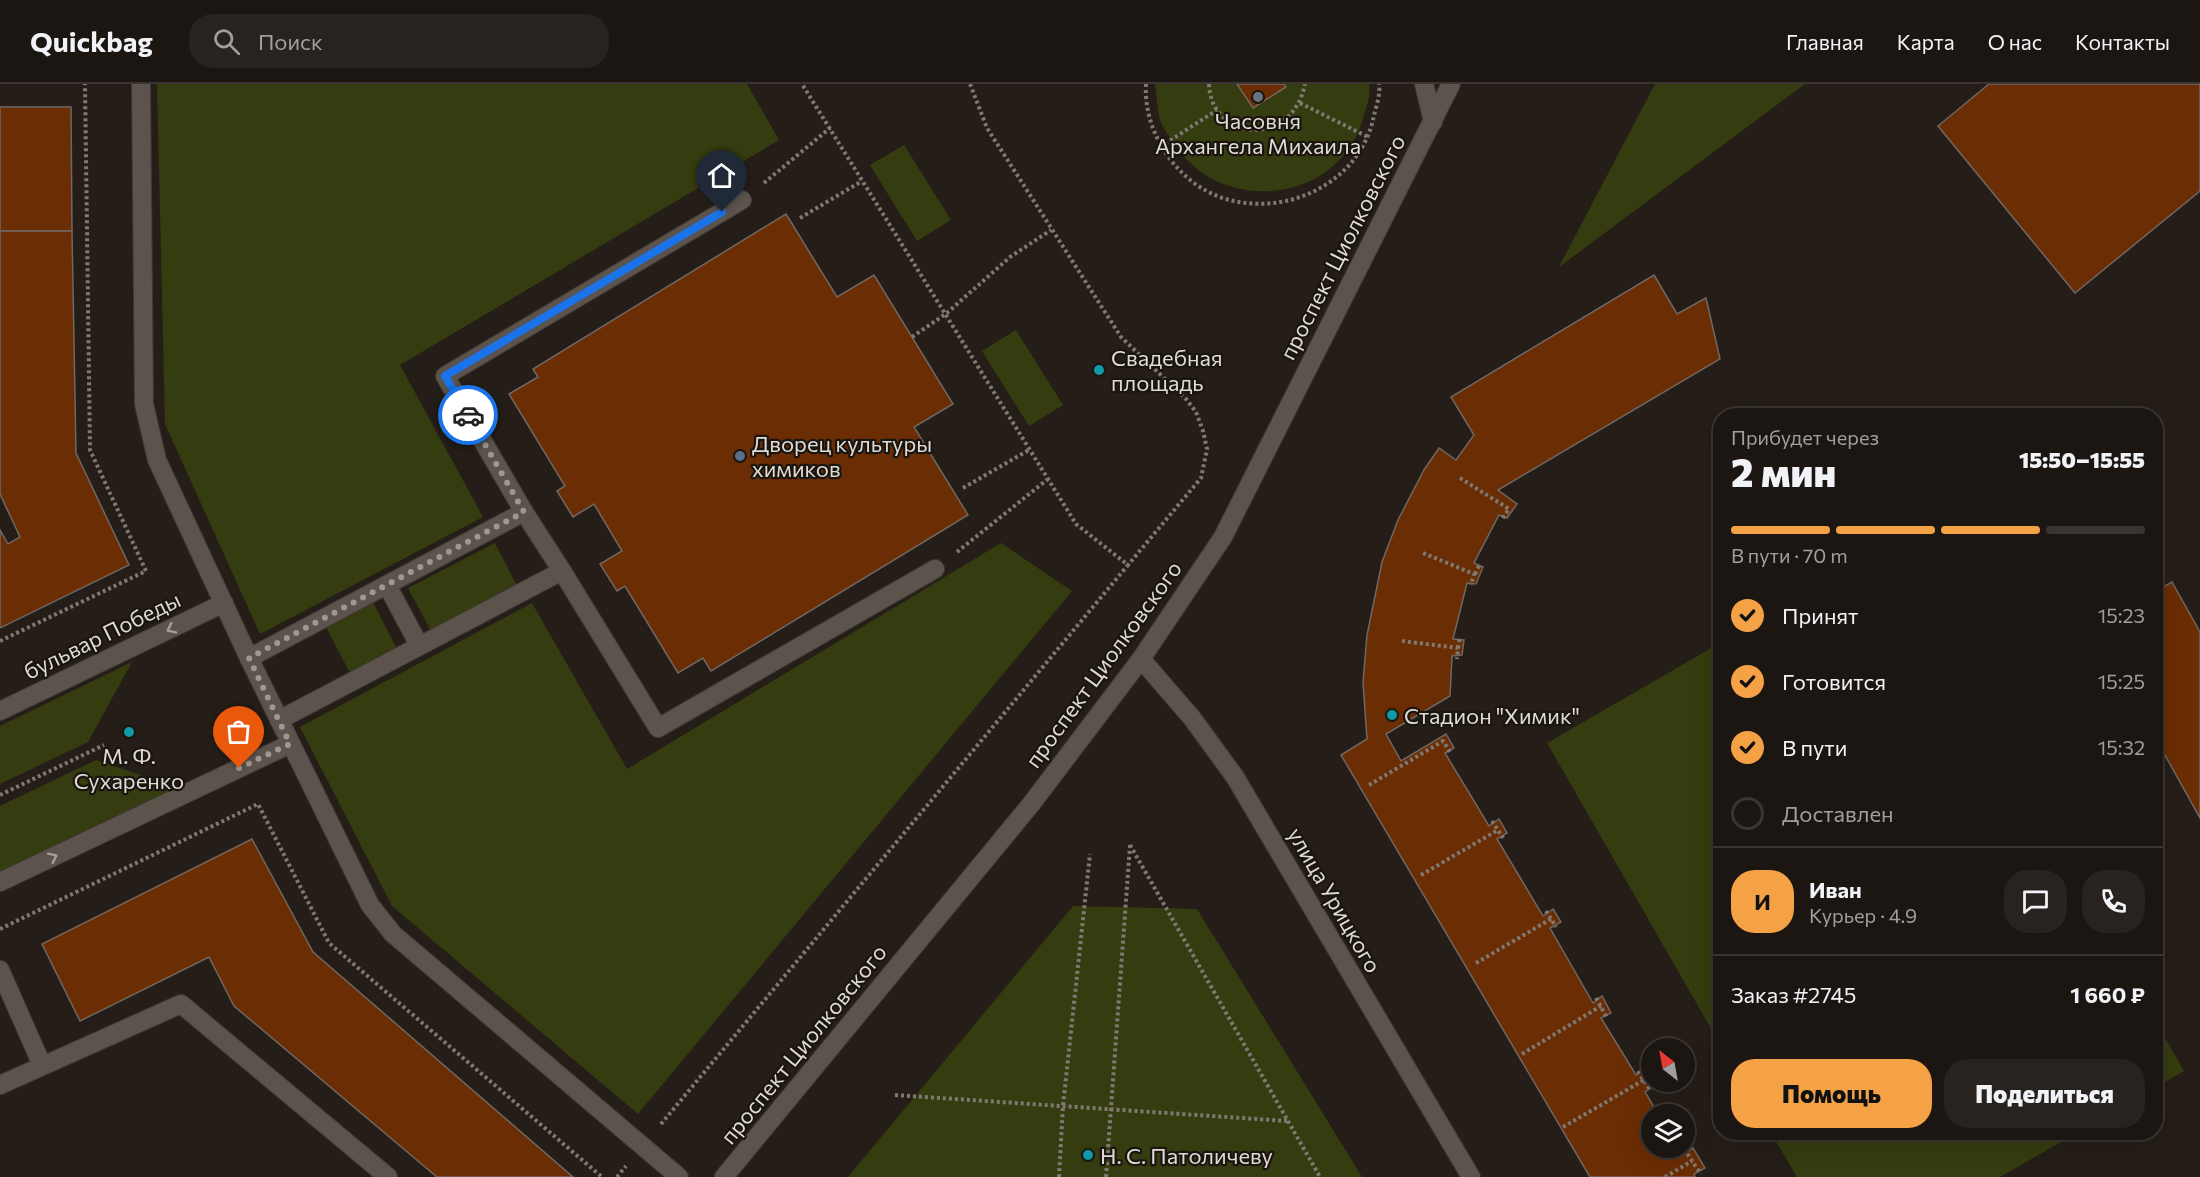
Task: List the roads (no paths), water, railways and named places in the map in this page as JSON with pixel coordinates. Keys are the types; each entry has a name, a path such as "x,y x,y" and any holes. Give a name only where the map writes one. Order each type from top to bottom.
{"street":[{"path":"141,84 144,404 157,460 290,744 370,905 393,934 679,1177"},
{"path":"1424,84 1432,122"},
{"name":"проспект Циолковского","path":"724,1177 1032,803 1141,659 1223,537 1452,84"},
{"path":"742,200 445,376 524,512 658,728 935,569"},
{"path":"249,658 524,512"},
{"path":"279,720 562,571"},
{"path":"387,585 420,645"},
{"name":"бульвар Победы","path":"0,711 224,603"},
{"name":"улица Урицкого","path":"1141,659 1192,718 1235,777 1471,1177"},
{"path":"0,882 290,744"},
{"path":"0,970 42,1065"},
{"path":"0,1085 181,1004 388,1177"}],"place":[{"name":"Часовня Архангела Михаила","path":"1258,97"},
{"name":"Свадебная площадь","path":"1099,370"},
{"name":"Дворец культуры химиков","path":"740,456"},
{"name":"Стадион \"Химик\"","path":"1392,715"},
{"name":"М. Ф. Сухаренко","path":"129,732"},
{"name":"Н. С. Патоличеву","path":"1088,1155"}]}
